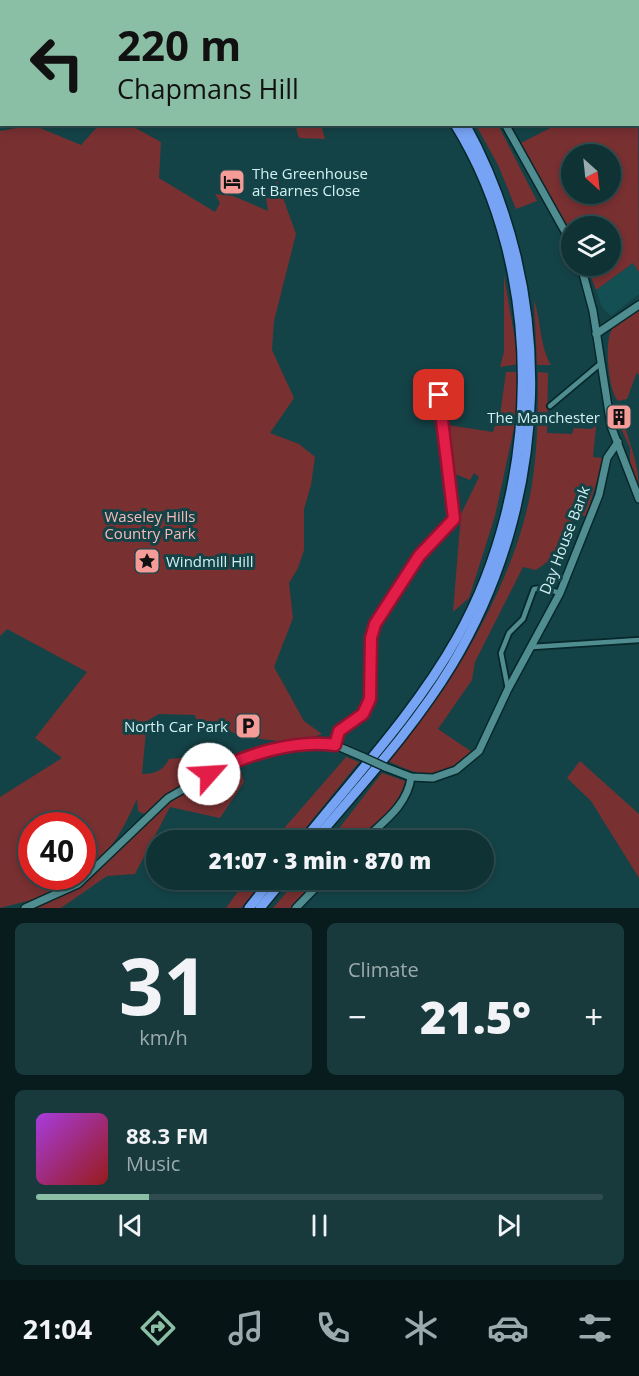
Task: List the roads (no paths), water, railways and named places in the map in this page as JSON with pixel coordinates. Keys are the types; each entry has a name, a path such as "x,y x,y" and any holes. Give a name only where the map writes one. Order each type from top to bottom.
{"highway":[{"path":"312,830 433,678 458,637 487,576 509,502 522,416 521,341 516,300 500,230 474,162 456,126"},
{"path":"323,830 412,721 451,667 486,599 502,557 518,502 531,411 529,326 519,268 507,220 482,156 466,126"},
{"path":"249,908 263,890"},
{"path":"260,908 275,890"}],"street":[{"path":"506,126 561,224"},
{"path":"584,276 611,426 639,499"},
{"path":"596,334 639,305"},
{"path":"550,406 600,364"},
{"path":"335,745 339,731 363,714 370,699 371,638 375,624 419,556 454,519 439,395"},
{"name":"Day House Bank","path":"411,777 433,778 445,775 467,763 479,751 508,689 560,593 599,495 607,458 618,442"},
{"path":"508,689 501,656 509,633 523,619 534,589 543,588 560,593"},
{"path":"532,647 639,640"},
{"path":"25,908 78,884 168,798 222,767 260,754 309,744 335,745 411,777 410,786 401,803 374,830"},
{"path":"296,908 313,890"}],"place":[{"name":"The Greenhouse at Barnes Close","path":"232,182"},
{"name":"The Manchester","path":"619,417"},
{"name":"Windmill Hill","path":"147,561"},
{"name":"North Car Park","path":"248,726"}],"park label":[{"name":"Waseley Hills Country Park","path":"150,524"}]}
